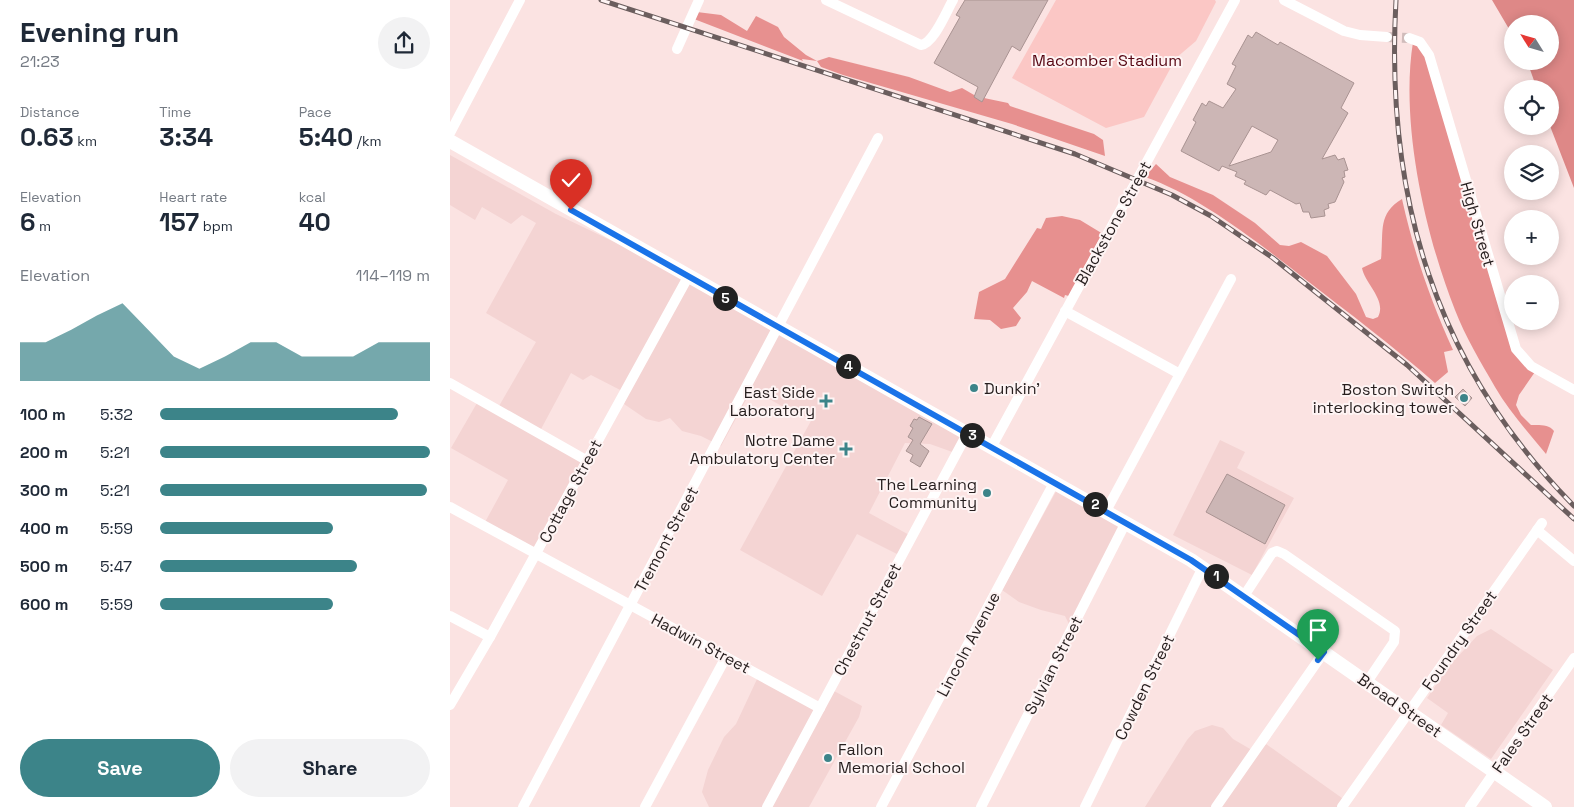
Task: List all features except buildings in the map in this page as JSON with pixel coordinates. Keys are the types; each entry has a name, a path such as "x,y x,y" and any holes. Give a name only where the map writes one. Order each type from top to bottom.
{"main road":[{"name":"Broad Street","path":"450,141 1204,567 1545,807"}],"street":[{"path":"450,133 520,0"},
{"path":"677,49 699,0"},
{"path":"826,0 921,45 930,41 952,0"},
{"name":"Blackstone Street","path":"992,446 1234,0"},
{"path":"1284,0 1344,32 1387,37"},
{"name":"High Street","path":"1409,38 1420,42 1429,55 1516,349 1531,366 1574,390"},
{"name":"Tremont Street","path":"523,807 779,328 878,138"},
{"name":"Cottage Street","path":"450,705 490,638 688,277"},
{"path":"1106,511 1178,373 1230,279"},
{"path":"1065,311 1178,373"},
{"path":"450,383 586,460"},
{"name":"Chestnut Street","path":"767,807 968,432"},
{"name":"Lincoln Avenue","path":"881,807 1055,482"},
{"name":"Hadwin Street","path":"450,507 820,708"},
{"name":"Sylvian Street","path":"981,807 1126,522"},
{"name":"Foundry Street","path":"1342,807 1540,527 1574,561"},
{"path":"1244,596 1272,553 1277,551 1284,554 1308,570 1394,631 1394,642 1367,682"},
{"name":"Cowden Street","path":"1085,807 1204,567"},
{"path":"450,616 490,638"},
{"path":"1216,807 1324,652"},
{"path":"645,807 726,657"},
{"name":"Fales Street","path":"1470,807 1574,658"}],"shaded area":[{"path":"1492,0 1574,0 1574,188 1559,145 1553,135 1559,135 1559,80 1534,80 1530,70 1559,70 1559,15 1504,15 1504,20"},
{"path":"697,12 721,15 747,31 756,16 778,27 784,37 806,55 817,61 802,59 803,61 694,19"},
{"path":"1413,42 1418,44 1435,67 1504,298 1504,330 1514,330 1518,345 1537,369 1519,395 1516,405 1521,415 1531,425 1547,426 1554,431 1546,454 1500,396 1464,330 1444,280 1425,213 1418,178 1410,107 1410,74"},
{"path":"829,57 909,77 950,92 962,88 981,99 1008,103 1010,106 1094,134 1103,140 1105,156 1012,124 843,75 821,67 817,61"},
{"path":"450,155 556,214 691,279 969,434 958,454 930,444 905,443 869,513 913,537 903,557 857,534 822,596 740,550 812,419 785,408 752,389 721,446 701,436 682,431 670,418 659,422 646,419 624,404 628,394 591,375 583,380 571,373 540,431 590,464 545,548 540,555 484,524 508,480 451,448 477,403 495,413 536,342 486,313 536,223 522,215 511,224 482,207 475,220 450,205"},
{"path":"1156,164 1170,177 1213,195 1255,223 1280,245 1289,246 1301,242 1327,256 1356,294 1366,317 1373,319 1378,317 1380,304 1362,268 1381,259 1382,232 1385,217 1394,205 1402,199 1423,276 1453,350 1444,352 1448,372 1435,383 1371,330 1249,236 1186,196 1145,177"},
{"path":"1062,216 1080,220 1108,237 1076,298 1065,295 1064,298 1032,281 1027,292 1013,308 1021,318 1016,326 1001,329 990,320 974,319 979,292 1005,279 1037,228 1041,229 1046,218"},
{"path":"1220,440 1245,452 1237,468 1294,498 1252,575 1173,535"},
{"path":"1059,486 1127,524 1073,632 1065,616 1019,602 1002,590"},
{"path":"1491,629 1553,670 1491,759 1441,725 1448,713 1427,698 1450,665 1477,636"},
{"path":"758,677 820,708 834,691 862,706 859,717 809,807 709,807 702,792 708,770 724,737 736,724"},
{"path":"1212,725 1223,728 1233,739 1257,753 1266,744 1349,803 1346,807 1145,807 1187,740 1195,731"}],"green space":[{"name":"Macomber Stadium","path":"1056,0 1215,0 1216,2 1196,41 1176,58 1144,117 1106,128 1012,78"}],"tunnel":[{"path":"1387,37 1409,38"}],"railway":[{"path":"601,0 1075,154 1172,195 1211,216 1273,258 1407,365 1574,519"},
{"path":"1396,0 1395,72 1399,142 1411,209 1428,273 1453,335 1486,395 1526,452 1574,506"}],"place":[{"name":"Dunkin'","path":"974,388"},
{"name":"Boston Switch interlocking tower","path":"1464,398"},
{"name":"East Side Laboratory","path":"826,401"},
{"name":"Notre Dame Ambulatory Center","path":"846,449"},
{"name":"The Learning Community","path":"987,493"},
{"name":"Fallon Memorial School","path":"828,758"}],"route":[{"path":"571,210 968,432 1204,567 1324,652 1318,660"}]}
